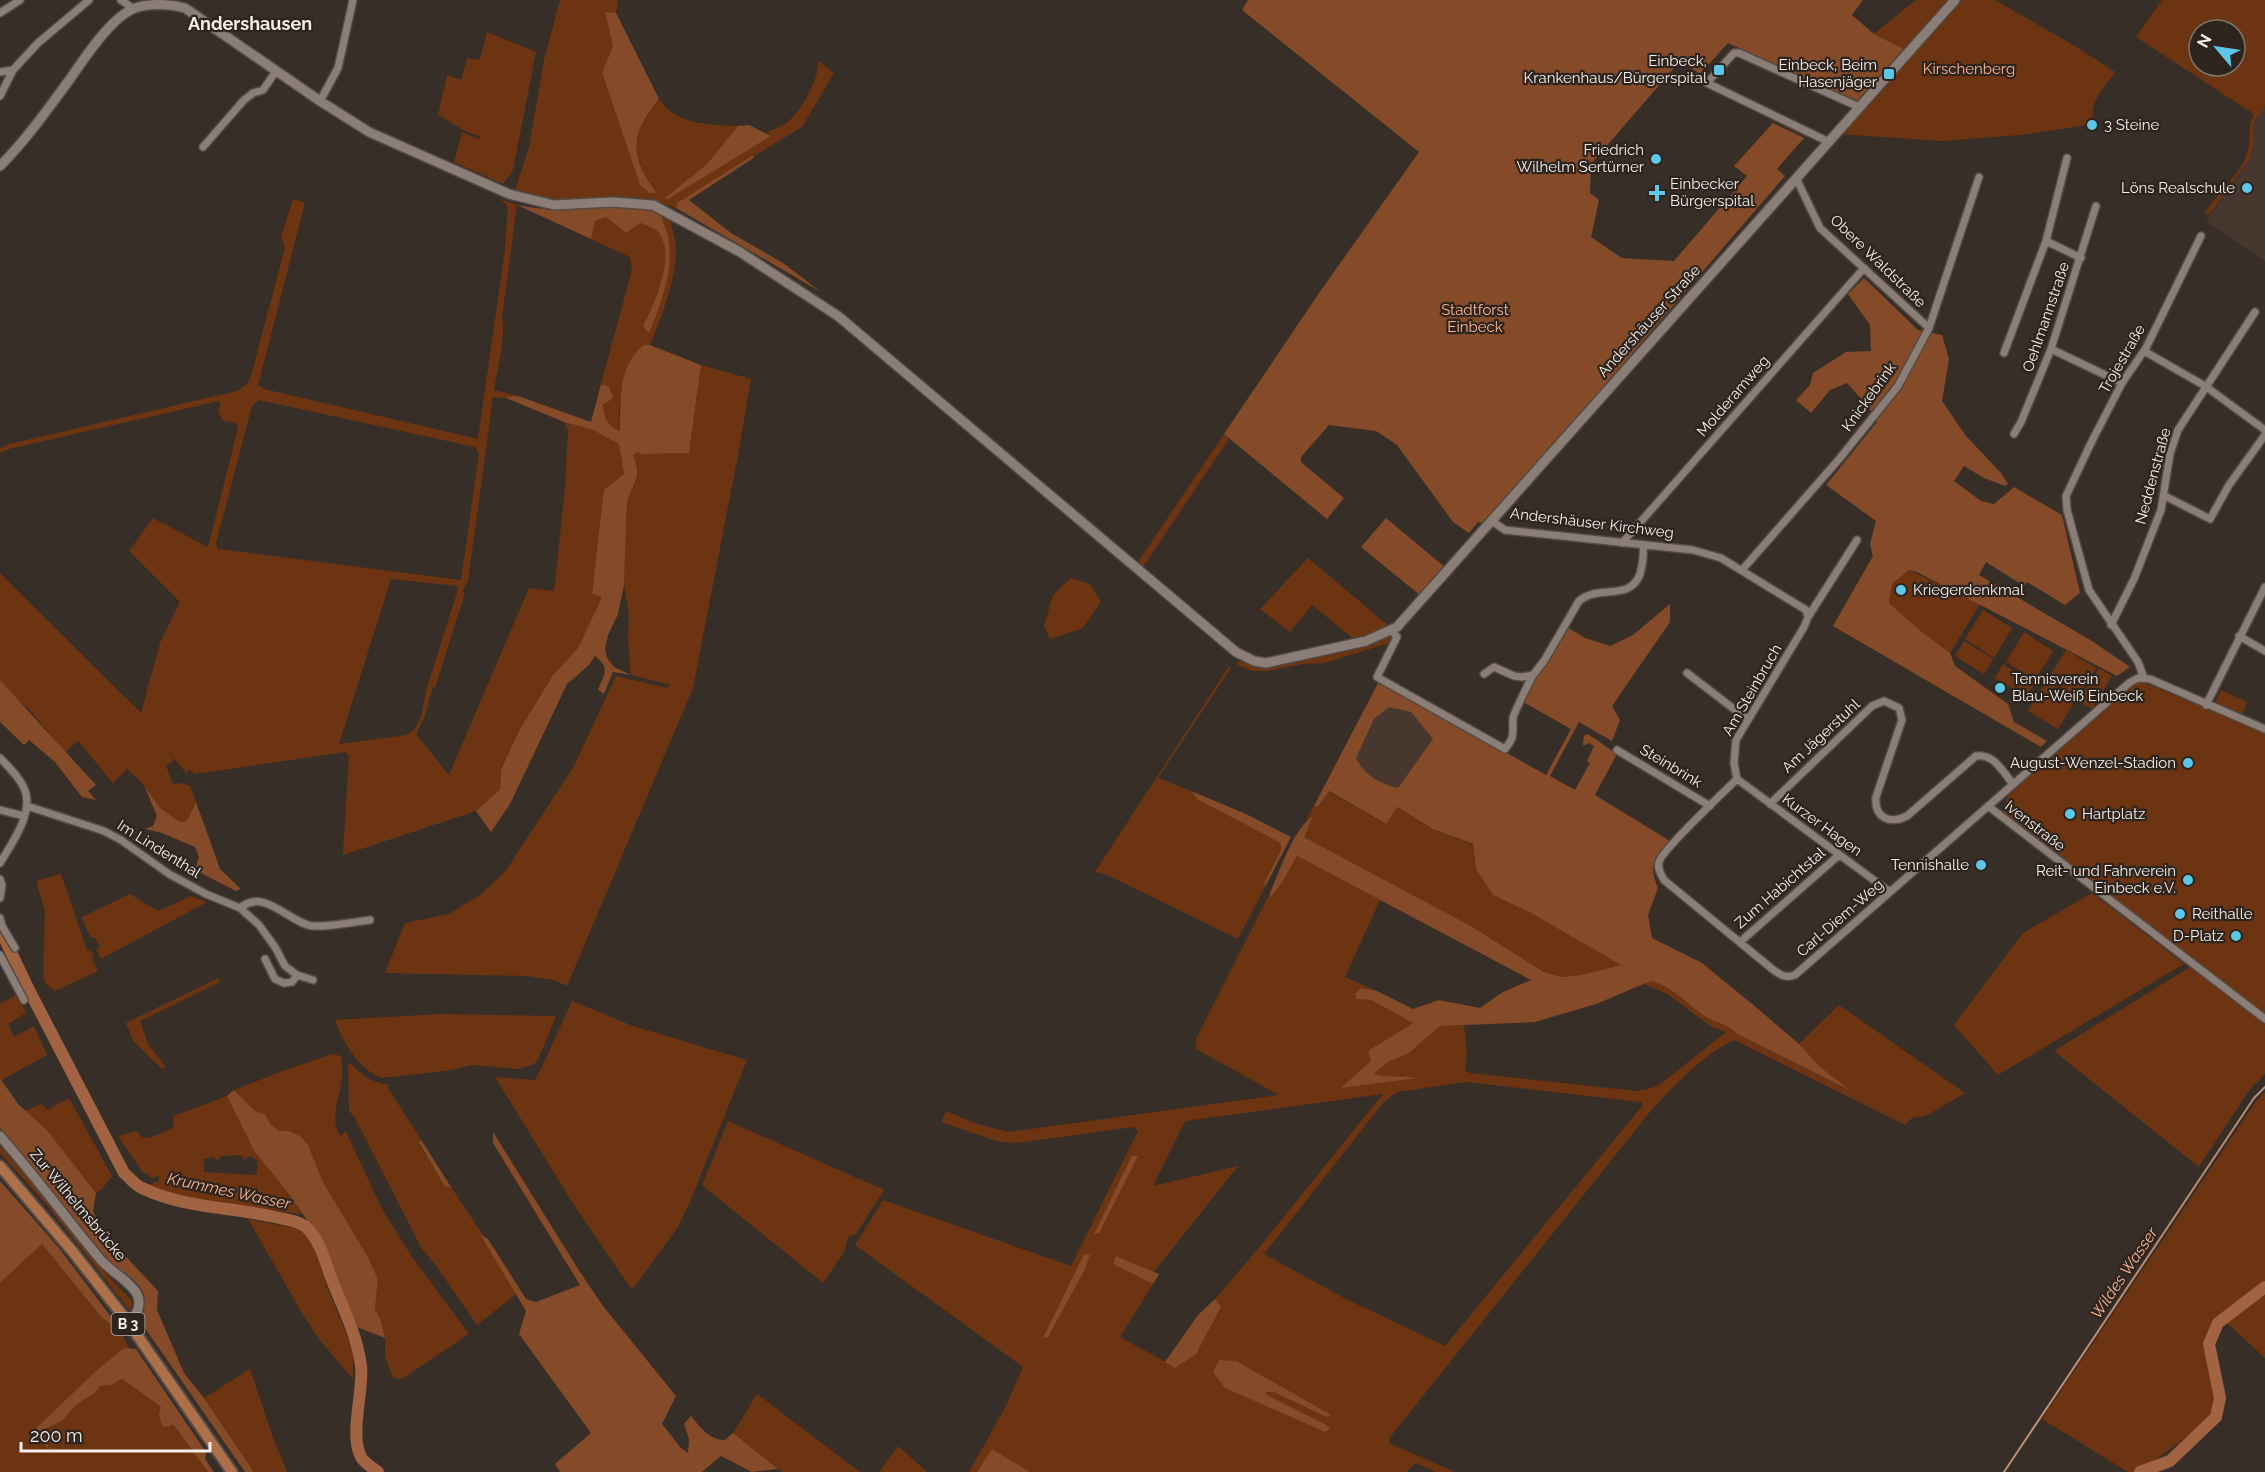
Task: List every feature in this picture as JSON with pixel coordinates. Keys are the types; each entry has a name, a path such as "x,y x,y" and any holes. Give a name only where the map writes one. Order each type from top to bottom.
{"main road":[{"name":"B 3","path":"0,1166 74,1252 128,1322 232,1472"}],"street":[{"path":"0,13 20,0"},
{"path":"0,96 13,70 38,43 89,0"},
{"path":"121,0 134,9"},
{"path":"320,101 338,68 353,0"},
{"name":"Andershäuser Straße","path":"1492,521 1955,0"},
{"path":"0,166 39,120 103,34 134,9 154,5 185,4"},
{"name":"Andershäuser Kirchweg","path":"185,4 320,101 369,132 399,146 509,194 554,205 612,202 653,205 740,252 838,315 1236,652 1254,661 1266,663 1366,641 1392,631 1492,521 1505,530 1693,550 1721,558 1807,614"},
{"path":"1829,142 1707,83 1734,53 1738,53 1859,107"},
{"path":"0,72 13,70"},
{"path":"203,147 244,100 253,93 263,90 276,71"},
{"path":"2004,353 2046,241 2067,158"},
{"name":"Knickebrink","path":"1742,570 1840,458 1898,386 1929,328 1979,177"},
{"name":"Obere Waldstraße","path":"1796,178 1820,228 1929,328"},
{"name":"Oehlmannstraße","path":"2014,434 2051,349 2096,206"},
{"name":"Trojestraße","path":"2111,625 2090,590 2067,510 2066,496 2122,383 2144,351 2201,237"},
{"path":"2046,241 2081,258"},
{"name":"Molderamweg","path":"1622,543 1864,268"},
{"name":"Neddenstraße","path":"2111,625 2145,553 2165,496 2170,454 2178,430 2255,312"},
{"path":"2051,349 2122,383"},
{"path":"2144,351 2205,386 2265,430"},
{"path":"2165,496 2210,519 2229,485 2265,435"},
{"name":"Am Steinbruch","path":"1737,779 1734,763 1736,740 1804,627 1807,614 1857,540"},
{"path":"1392,631 1397,637 1377,677 1504,749 1515,732 1513,716 1533,675 1544,661 1579,601 1586,594 1628,590 1637,582 1643,566 1643,546"},
{"path":"2206,705 2265,587"},
{"path":"2111,625 2138,662 2144,678 2265,729"},
{"path":"2240,636 2265,651"},
{"path":"1485,674 1494,667 1514,676 1533,675"},
{"path":"1687,673 1748,719"},
{"name":"Carl-Diem-Weg","path":"1737,779 1659,861 1658,871 1664,880 1782,976 1790,977 2129,683 2138,678 2144,678"},
{"name":"Am Jägerstuhl","path":"1770,804 1872,706 1884,700 1899,708 1902,720 1876,797 1875,807 1881,815 1894,820 1907,816 1976,756 1985,755 1991,758 2013,784"},
{"name":"Steinbrink","path":"1617,750 1710,806"},
{"path":"0,758 23,786 27,796 24,816 0,863"},
{"name":"Kurzer Hagen","path":"1737,779 1890,892"},
{"name":"Im Lindenthal","path":"27,806 104,831 122,840 179,879 206,894 240,908"},
{"name":"Ivenstraße","path":"1988,807 2265,1019"},
{"path":"0,810 24,816"},
{"name":"Zum Habichtstal","path":"1740,942 1839,855"},
{"path":"0,879 2,885 0,898"},
{"path":"313,980 297,975 285,966 259,925 240,908 251,903 265,903 313,926 370,920"},
{"path":"0,918 15,948"},
{"path":"0,955 24,1000"},
{"path":"264,959 275,979 284,984 292,982 297,975"},
{"name":"Zur Wilhelmsbrücke","path":"0,1136 48,1192 101,1261 134,1290 138,1299 138,1307 135,1315 128,1322"}],"shaded area":[{"name":"Löns Realschule","path":"2265,107 2265,261 2206,221 2249,160 2254,145 2253,123"},
{"path":"1389,707 1411,712 1434,739 1398,788 1379,783 1362,770 1356,757 1374,719"}],"green space":[{"path":"560,0 618,0 616,13 605,13 613,46 602,73 640,185 649,193 657,192 642,167 637,145 643,123 659,99 666,108 684,119 705,124 738,126 707,164 665,199 771,136 766,133 791,119 810,92 818,61 834,73 802,127 677,203 676,208 649,199 630,197 547,201 515,191 529,147 544,60"},
{"name":"Stadtforst Einbeck","path":"1248,0 1863,0 1852,15 1874,34 1903,49 1857,101 1728,43 1700,74 1680,61 1591,164 1590,193 1599,200 1591,237 1622,258 1674,261 1747,176 1734,166 1773,123 1804,138 1777,169 1785,176 1485,524 1478,522 1469,533 1453,522 1397,445 1376,431 1329,425 1301,457 1301,462 1344,498 1327,519 1224,434 1319,293 1419,152 1242,10"},
{"name":"Kirschenberg","path":"1916,0 1995,0 2115,72 2094,103 2095,124 2020,135 1942,141 1838,134 1863,107 1857,101 1902,49 1874,34"},
{"path":"2162,0 2265,0 2265,107 2253,123 2254,145 2249,160 2209,215 2205,212 2245,159 2254,114 2199,78 2247,78 2247,18 2187,18 2187,70 2136,37"},
{"path":"605,12 616,13 659,99 643,123 638,134 637,145 641,168 657,193 649,193 640,185 602,73 613,46"},
{"path":"487,32 536,52 513,170 503,184 454,162 462,132 478,139 481,137 463,130 438,115 447,75 461,80 467,58 480,60"},
{"path":"749,125 771,136 668,199 664,199 707,164 738,126"},
{"path":"752,156 755,157 689,200 731,233 783,263 821,292 676,208 677,203"},
{"path":"293,199 305,203 258,385 264,389 478,439 505,249 508,207 501,199 517,205 502,317 502,345 494,390 518,396 493,397 468,581 463,590 465,593 435,688 433,686 425,716 416,734 449,775 529,588 554,591 565,489 568,430 564,422 593,430 620,444 624,471 592,594 602,597 578,648 553,675 520,729 501,768 500,789 476,811 343,855 349,756 345,752 195,774 189,769 187,774 168,751 174,760 166,766 173,784 182,783 190,786 196,802 187,821 180,822 160,808 144,785 127,769 113,783 78,741 65,752 30,710 0,681 0,573 141,713 160,643 180,602 129,551 153,518 208,547 238,428 235,422 223,421 218,411 221,404 219,401 9,449 0,453 0,448 237,391 247,384 252,373 285,247 281,237","holes":["259,400 475,447 479,453 461,580 218,549 216,543 252,406","391,579 457,586 458,589 426,691 422,713 416,727 407,735 339,744"]},
{"path":"517,205 559,210 637,206 661,214 669,241 668,277 649,333 643,326 658,293 665,266 663,242 657,231 641,223 626,233 606,217 595,221 591,239"},
{"path":"661,214 670,220 674,236 676,253 673,277 650,345 644,345 619,407 620,431 613,428 605,418 604,406 609,386 601,384 632,270 630,257 591,239 595,221 606,217 626,233 641,223 658,232 663,242 665,266 658,293 643,326 664,295 669,240"},
{"path":"1864,278 1918,330 1942,335 1949,359 1942,401 1966,436 2001,473 2008,484 2005,486 1984,478 1964,466 1954,481 1981,501 1994,504 2014,487 2062,515 2080,593 2065,605 2027,582 2024,586 1986,562 1979,575 2092,641 2130,667 2117,676 1917,572 1909,570 1892,584 1889,603 1950,653 1955,666 2008,704 2014,722 2047,741 2041,747 1833,626 1873,556 1870,544 1876,521 1826,485 1877,422 1869,408 1847,383 1830,390 1811,413 1796,400 1810,385 1813,373 1846,352 1871,351 1870,325 1848,294"},
{"path":"644,345 650,345 701,365 689,453 640,454 638,452 633,455 637,475 627,503 624,585 618,614 608,635 605,649 607,658 614,667 631,675 613,672 604,694 598,690 605,668 595,656 589,665 567,684 510,804 491,832 476,811 500,789 501,769 520,729 553,675 578,648 602,597 592,594 604,490 624,474 619,444 593,430 564,422 506,398 518,396 591,422 601,384 609,386 613,398 603,405 604,414 609,424 620,431 621,396 625,374 635,353"},
{"path":"701,365 751,379 693,688 567,986 554,980 527,976 385,973 405,923 449,914 480,895 505,872 574,766 616,676 667,688 671,685 631,675 628,641 629,614 624,585 627,503 638,475 633,455 638,452 689,453"},
{"path":"1224,434 1229,439 1143,567 1138,562"},
{"path":"1386,518 1446,568 1421,596 1361,547"},
{"path":"1308,558 1390,627 1355,640 1312,605 1290,632 1260,609"},
{"path":"1909,570 1980,604 1950,653 1889,603 1892,584"},
{"path":"1071,578 1090,584 1101,602 1083,628 1050,639 1044,626 1053,595"},
{"path":"1670,604 1670,622 1612,706 1620,720 1612,741 1579,722 1550,776 1575,790 1590,763 1587,761 1594,746 1589,743 1583,746 1584,736 1588,734 1617,754 1595,795 1670,841 1657,857 1653,867 1658,888 1648,915 1652,938 1702,963 1799,1044 1820,1067 1851,1091 1737,1034 1727,1026 1701,1013 1668,988 1651,981 1596,1004 1535,1022 1440,1026 1409,1053 1386,1063 1374,1074 1417,1078 1341,1088 1371,1061 1368,1051 1413,1023 1371,1000 1357,999 1355,994 1361,988 1377,991 1413,1009 1439,1000 1480,1008 1503,992 1531,980 1297,856 1271,897 1270,893 1293,840 1313,816 1304,837 1471,926 1544,972 1562,977 1581,975 1621,965 1533,914 1493,895 1476,869 1473,844 1433,829 1397,807 1386,824 1329,791 1318,807 1314,806 1377,685 1377,680 1546,775 1571,729 1523,702 1535,676 1567,627 1585,638 1610,646 1633,635","holes":["1389,707 1411,712 1433,739 1398,788 1373,778 1356,758 1374,719"]},
{"path":"1983,610 2012,628 1994,658 1965,639"},
{"path":"2024,632 2053,651 2035,680 2006,662"},
{"path":"1392,636 1393,639 1389,643 1324,663 1303,664 1268,671 1253,671 1238,665 1238,661 1260,667 1290,662 1365,646"},
{"path":"1964,641 1993,659 1984,674 1955,656"},
{"path":"2066,650 2096,668 2077,697 2048,679"},
{"path":"2003,664 2034,684 2026,697 1995,678"},
{"path":"1229,666 1231,668 1158,778 1191,791 1192,794 1279,841 1282,845 1264,883 1265,887 1238,939 1105,874 1095,872"},
{"path":"2099,668 2112,676 2092,709 2079,701"},
{"path":"0,680 96,785 88,791 96,800 82,797 55,762 29,740 24,745 0,722"},
{"path":"2046,681 2076,699 2058,729 2028,711"},
{"path":"2143,682 2265,733 2265,1014 2003,816 2009,790 2133,684"},
{"path":"2221,690 2247,702 2242,714 2215,702"},
{"path":"144,785 160,808 180,822 187,821 196,802 220,869 241,889 236,891 195,870 199,857 195,847 162,833 145,829 153,826 157,816"},
{"path":"1191,791 1246,814 1291,837 1265,887 1264,883 1281,850 1279,842 1197,799"},
{"path":"1328,791 1385,824 1396,807 1433,829 1473,845 1476,869 1493,895 1533,914 1622,965 1562,977 1544,972 1471,926 1304,837 1312,817 1306,820 1314,806 1319,807"},
{"path":"1297,856 1380,900 1345,977 1377,991 1361,988 1358,999 1371,1000 1413,1023 1369,1051 1371,1061 1343,1088 1404,1075 1389,1077 1373,1074 1386,1063 1409,1053 1440,1026 1464,1025 1467,1054 1465,1070 1470,1073 1636,1091 1648,1089 1659,1085 1726,1032 1712,1027 1667,994 1644,984 1651,981 1668,988 1708,1018 1846,1089 1820,1067 1799,1044 1839,1005 1965,1093 1928,1115 1912,1118 1905,1125 1734,1040 1710,1054 1650,1112 1391,1436 1389,1441 1391,1444 1455,1472 1436,1472 1416,1463 1406,1472 1030,1472 992,1450 977,1472 969,1472 1006,1406 1023,1367 855,1245 883,1200 1071,1266 1138,1131 1134,1127 1016,1143 996,1141 941,1122 946,1111 977,1124 1009,1132 1279,1095 1196,1049 1196,1039 1270,893 1270,896 1283,881","holes":["1467,1082 1641,1102 1643,1105 1445,1346 1344,1298 1264,1254 1383,1103 1397,1092","1383,1094 1215,1299 1221,1308 1175,1367 1120,1337 1153,1284 1114,1264 1116,1256 1154,1272 1238,1166 1153,1186 1185,1121","1219,1360 1327,1417 1273,1392 1266,1391 1267,1395 1323,1423 1272,1407 1225,1388 1214,1372"]},
{"path":"61,874 87,950 94,953 92,959 98,971 55,991 46,984 43,974 45,911 36,881"},
{"path":"2092,893 2184,964 1998,1075 1954,1025 2023,933"},
{"path":"130,894 158,911 191,896 207,902 101,959 96,950 100,947 95,938 90,937 82,917"},
{"path":"2190,967 2265,1025 2265,1074 2250,1089 2199,1167 2054,1051"},
{"path":"218,978 220,982 140,1021 148,1044 166,1067 162,1069 133,1041 126,1023"},
{"path":"18,994 26,1013 8,1024 14,1037 34,1026 47,1055 2,1080 0,1078 0,1004"},
{"path":"572,1001 633,1026 747,1060 678,1227 632,1290 574,1205 495,1077 535,1080"},
{"path":"440,1014 556,1016 538,1060 534,1064 519,1069 473,1065 445,1071 382,1078 373,1074 359,1062 347,1046 335,1020"},
{"path":"332,1054 341,1056 342,1070 335,1117 337,1130 340,1136 346,1132 382,1209 412,1257 469,1334 402,1379 393,1378 385,1357 385,1338 381,1320 375,1309 378,1279 368,1257 323,1182 308,1145 289,1131 280,1131 271,1125 265,1114 255,1111 234,1090"},
{"path":"348,1063 363,1075 390,1085 388,1088 422,1141 418,1142 445,1187 451,1187 485,1238 481,1235 516,1294 477,1325 422,1249 355,1118 349,1111"},
{"path":"0,1078 18,1104 47,1130 96,1193 93,1211 102,1231 158,1291 157,1310 184,1373 204,1398 254,1472 245,1472 140,1321 144,1300 139,1285 110,1262 0,1128"},
{"path":"234,1090 255,1111 265,1114 271,1125 280,1131 289,1131 300,1136 308,1145 323,1182 368,1257 378,1279 375,1309 381,1320 385,1338 357,1327 324,1244 285,1189 254,1151 227,1096"},
{"path":"2265,1092 2265,1283 2216,1322 2207,1344 2217,1398 2214,1416 2139,1472 2128,1472 2042,1419 2257,1100"},
{"path":"227,1096 254,1151 302,1214 200,1201 162,1191 149,1185 159,1181 159,1176 152,1178 142,1171 118,1136 136,1131 142,1137 150,1138 173,1128 174,1116","holes":["242,1155 244,1160 250,1156 257,1160 255,1175 204,1172 204,1159 214,1157 217,1161 221,1156"]},
{"path":"69,1098 112,1176 96,1193 47,1130 25,1111 42,1104 47,1110"},
{"path":"728,1121 884,1190 856,1234 848,1237 844,1252 823,1283 702,1185"},
{"path":"493,1132 603,1306 676,1396 662,1424 681,1448 688,1453 689,1439 684,1424 691,1416 705,1432 714,1438 725,1440 733,1433 778,1469 752,1472 721,1456 702,1472 560,1472 555,1464 591,1433 519,1334 526,1311 480,1234 488,1239 526,1299 536,1302 580,1285 493,1143"},
{"path":"418,1141 422,1141 451,1187 445,1187"},
{"path":"0,1146 99,1266 132,1301 130,1311 46,1204 0,1153"},
{"path":"1132,1156 1138,1156 1099,1233 1094,1234"},
{"path":"0,1181 59,1248 115,1322 112,1325 101,1317 42,1244 0,1283"},
{"path":"248,1219 305,1232 316,1250 327,1287 353,1350 353,1379 319,1339"},
{"path":"42,1244 101,1317 112,1325 115,1322 130,1349 124,1348 98,1369 35,1429 49,1449 43,1430 62,1421 76,1405 95,1393 100,1386 111,1385 122,1379 161,1407 208,1472 0,1472 0,1283"},
{"path":"1084,1254 1090,1255 1084,1271 1048,1337 1043,1338"},
{"path":"1116,1256 1159,1274 1153,1284 1113,1264"},
{"path":"2265,1291 2265,1358 2226,1322"},
{"path":"1215,1299 1221,1307 1196,1354 1175,1368 1165,1362 1198,1315"},
{"path":"124,1348 136,1349 206,1452 205,1459 214,1472 208,1472 173,1424 168,1427 162,1426 159,1414 161,1407 122,1379 111,1385 100,1386 95,1393 76,1405 62,1421 43,1430 50,1452 35,1429 98,1369"},
{"path":"1219,1360 1236,1361 1331,1415 1327,1417 1273,1392 1266,1392 1267,1395 1330,1428 1325,1432 1225,1388 1213,1372"},
{"path":"250,1369 287,1472 254,1472 204,1398"},
{"path":"757,1394 860,1472 783,1472 778,1469 733,1433"},
{"path":"898,1446 927,1472 879,1472"},
{"path":"992,1449 1030,1472 977,1472"}],"waterway":[{"name":"Krummes Wasser","path":"0,929 124,1173 139,1187 174,1200 294,1221 309,1230 323,1254 356,1343 361,1366 356,1436 362,1459 378,1472"},
{"name":"Wildes Wasser","path":"2004,1472 2254,1098 2265,1087"},
{"name":"Krummes Wasser","path":"2140,1472 2170,1461 2216,1417 2220,1398 2209,1344 2218,1323 2265,1287"}],"place":[{"name":"Einbeck, Krankenhaus/Bürgerspital","path":"1719,70"},
{"name":"Einbeck, Beim Hasenjäger","path":"1889,74"},
{"name":"3 Steine","path":"2092,125"},
{"name":"Friedrich Wilhelm Sertürner","path":"1656,159"},
{"name":"Löns Realschule","path":"2247,188"},
{"name":"Einbecker Bürgerspital","path":"1657,193"},
{"name":"Kriegerdenkmal","path":"1901,590"},
{"name":"Tennisverein Blau-Weiß Einbeck","path":"2000,688"},
{"name":"August-Wenzel-Stadion","path":"2188,763"},
{"name":"Hartplatz","path":"2070,814"},
{"name":"Tennishalle","path":"1981,865"},
{"name":"Reit- und Fahrverein Einbeck e.V.","path":"2188,880"},
{"name":"Reithalle","path":"2180,914"},
{"name":"D-Platz","path":"2236,936"}],"district":[{"name":"Andershausen","path":"250,23"}]}
